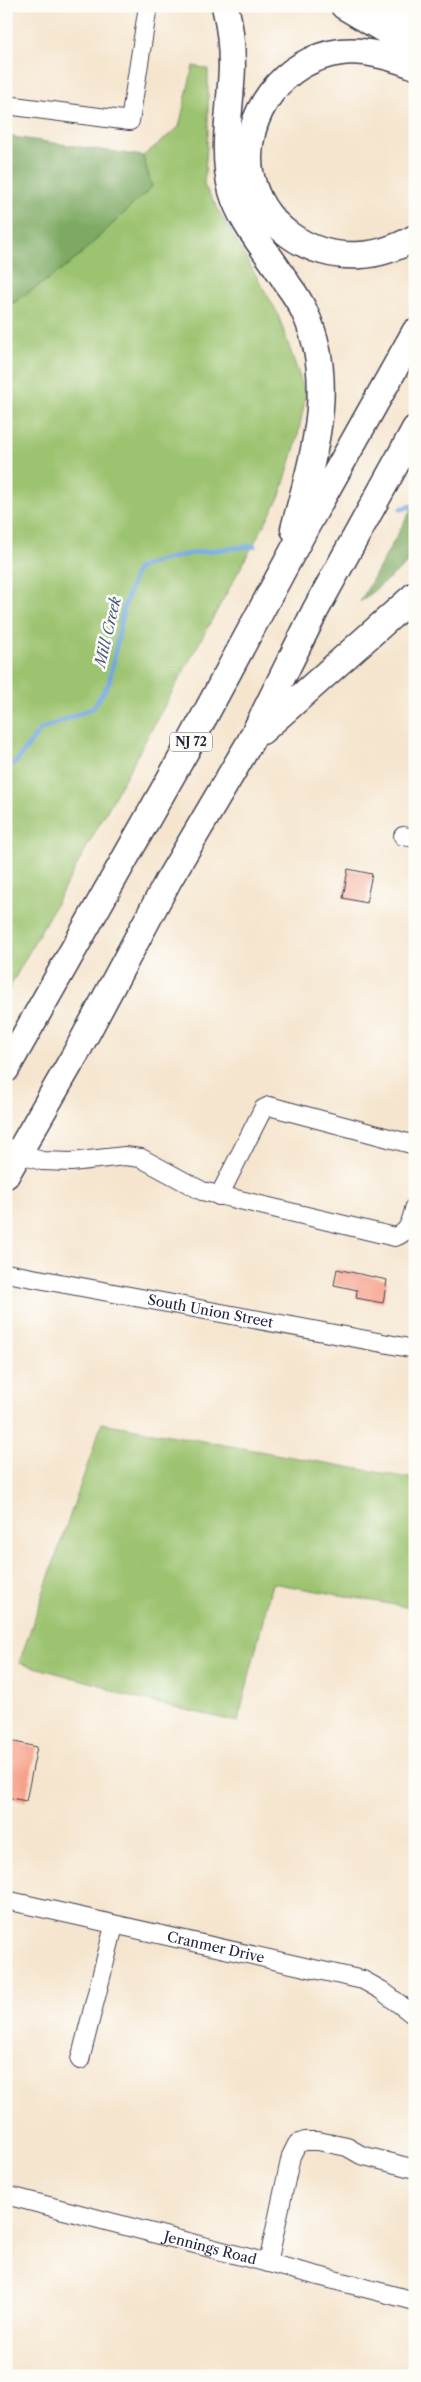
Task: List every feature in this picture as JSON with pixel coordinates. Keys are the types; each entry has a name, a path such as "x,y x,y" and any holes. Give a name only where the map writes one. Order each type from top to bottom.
{"highway":[{"path":"225,6 230,34 232,66 227,158 232,191 247,224 304,311 315,341 320,368 320,407 315,452 281,575"},
{"path":"344,6 415,48"},
{"path":"387,6 415,23"},
{"path":"415,66 377,54 351,51 331,54 305,63 287,75 272,90 260,107 254,121 249,155 251,173 263,206 275,223 303,244 328,253 362,255 387,250 415,238"},
{"name":"NJ 72","path":"6,1069 184,754 415,332"},
{"path":"12,1164 75,1055 168,881 250,742 316,609 415,430"},
{"path":"250,742 415,595"}],"street":[{"path":"6,104 130,121 148,6"},
{"path":"219,1196 263,1109 269,1106 415,1145"},
{"path":"12,1164 42,1161 71,1162 125,1156 141,1158 202,1190 219,1196 395,1237 404,1234 409,1227 415,1206"},
{"name":"South Union Street","path":"6,1273 415,1348"},
{"name":"Cranmer Drive","path":"6,1900 114,1926 363,1980 381,1990 415,2016"},
{"path":"80,2060 114,1926"},
{"path":"268,2263 291,2156 297,2144 306,2141 347,2146 361,2155 415,2169"},
{"name":"Jennings Road","path":"6,2195 415,2301"}],"green space":[{"path":"193,66 208,69 208,133 204,185 277,312 306,395 297,440 280,496 6,994 6,308 69,265 152,187 143,156 179,127"},
{"path":"6,136 143,156 152,187 69,265 6,308"},
{"path":"415,503 415,557 360,602"},
{"path":"102,1423 415,1479 415,1592 412,1608 272,1583 238,1722 122,1695 97,1684 19,1663"}],"building":[{"path":"348,869 372,874 366,903 343,898"},
{"path":"337,1269 387,1280 383,1303 356,1298 357,1290 334,1285"},
{"path":"6,1740 37,1747 26,1801 6,1797"}],"waterway":[{"name":"Mill Creek","path":"401,509 415,505"},
{"name":"Mill Creek","path":"6,768 16,762 40,730 93,708 109,683 124,607 137,569 180,556 254,546"}]}
